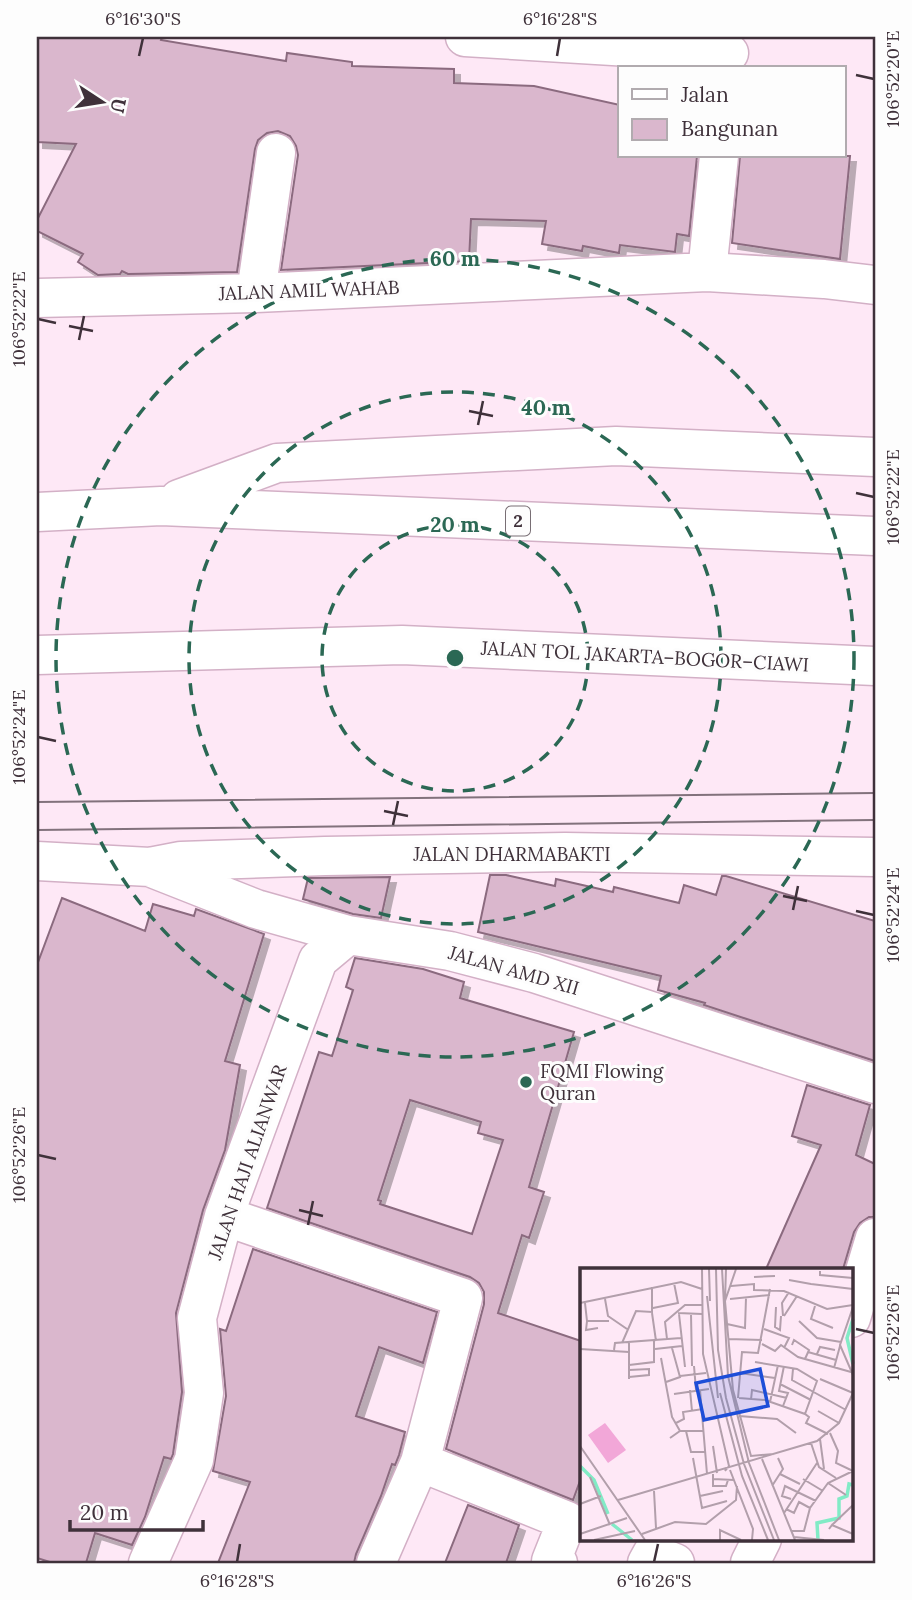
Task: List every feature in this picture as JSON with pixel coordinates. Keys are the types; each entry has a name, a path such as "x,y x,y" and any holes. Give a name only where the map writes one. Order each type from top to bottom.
{"main road":[{"path":"466,37 730,53"},
{"path":"256,293 276,153"},
{"path":"707,272 719,158"},
{"name":"JALAN AMIL WAHAB","path":"37,298 256,293 707,272 875,285"},
{"path":"161,506 276,463 615,446 875,457"},
{"name":"2","path":"37,512 161,506 875,536"},
{"name":"JALAN TOL JAKARTA–BOGOR–CIAWI","path":"37,655 402,645 875,666"},
{"name":"JALAN DHARMABAKTI","path":"150,867 181,861 552,852 875,857"},
{"path":"37,860 150,867"},
{"name":"JALAN AMD XII","path":"150,867 256,909 348,935 450,951 534,973 875,1084"},
{"name":"JALAN HAJI ALIANWAR","path":"148,1563 194,1460 204,1393 197,1318 224,1216 318,960 348,935"},
{"path":"224,1216 463,1298 420,1462 376,1563"},
{"path":"852,1315 875,1238"},
{"path":"420,1462 567,1521 551,1561 558,1563"},
{"path":"750,1563 762,1540"},
{"path":"647,1563 652,1554 676,1563"}],"building":[{"path":"37,37 162,37 161,40 286,61 287,53 352,62 352,66 454,69 454,83 534,86 618,105 618,158 697,158 689,236 677,234 675,252 620,245 619,253 583,246 582,251 542,244 546,221 471,219 469,261 281,270 298,155 290,136 278,131 267,133 258,140 255,149 237,272 128,274 122,271 120,274 98,275 78,262 83,254 37,231 37,220 76,144 37,142"},
{"path":"850,156 840,259 732,243 740,158"},
{"path":"490,875 506,875 555,886 556,879 613,892 614,887 679,903 684,885 716,895 722,876 726,876 875,921 875,1061 704,1005 705,1003 658,990 661,976 478,932"},
{"path":"390,877 381,918 353,914 303,899 308,878"},
{"path":"62,898 145,931 153,904 194,916 196,909 264,934 225,1061 240,1065 225,1150 203,1210 176,1313 182,1392 173,1454 171,1459 164,1457 145,1517 132,1545 95,1533 86,1563 53,1563 37,1558 37,965"},
{"path":"355,958 423,969 464,982 460,998 574,1032 529,1187 544,1192 529,1238 522,1235 498,1313 580,1341 580,1481 573,1500 446,1449 484,1304 484,1292 479,1283 470,1277 267,1208 319,1052 332,1056 353,990 346,987","holes":["410,1100 481,1122 478,1133 503,1140 472,1234 380,1204 381,1201 378,1200"]},
{"path":"807,1085 870,1105 856,1155 875,1164 875,1217 869,1217 860,1223 854,1232 843,1268 766,1268 821,1145 792,1136"},
{"path":"253,1249 437,1312 423,1363 379,1347 356,1416 405,1432 399,1455 395,1465 392,1464 354,1563 218,1563 250,1482 213,1471 226,1396 220,1329 226,1331"},
{"path":"468,1505 519,1525 506,1563 445,1563"}],"tram line":[{"path":"37,802 875,793"},
{"path":"37,830 875,820"}],"place":[{"name":"FQMI Flowing Quran","path":"526,1082"}]}
